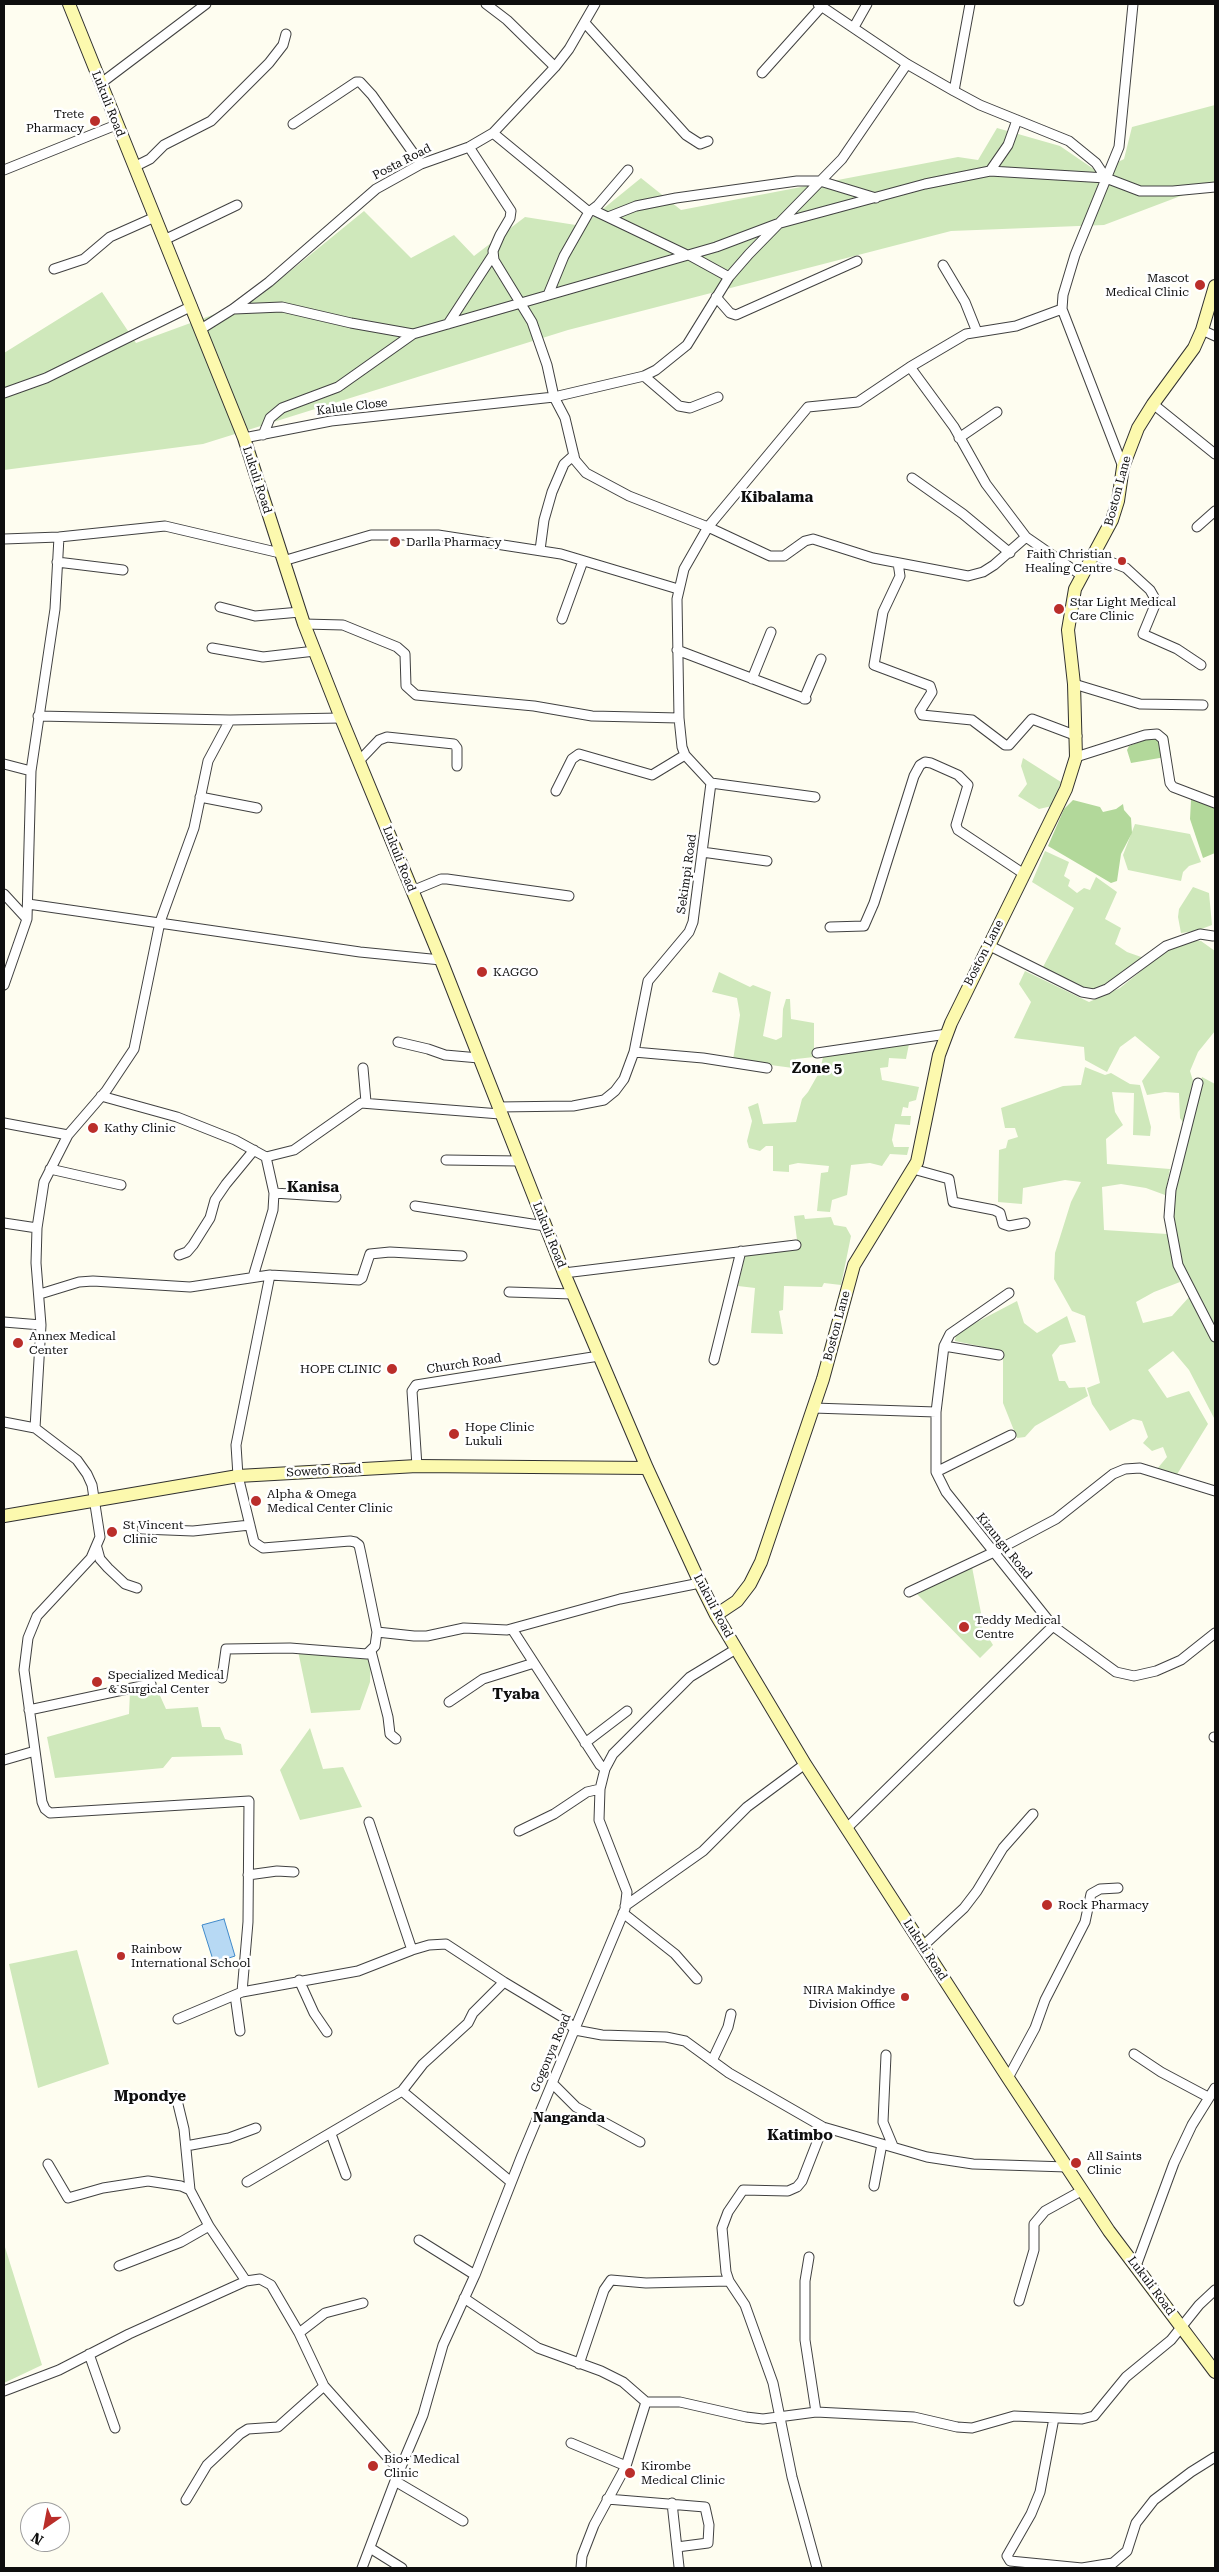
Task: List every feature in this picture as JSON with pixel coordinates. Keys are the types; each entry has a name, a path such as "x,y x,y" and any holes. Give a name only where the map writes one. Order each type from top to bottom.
{"street":[{"name":"Lukuli Road","path":"69,4 116,125 192,306 244,438 281,557 314,651 441,960 564,1273 647,1468 700,1583 716,1615 805,1764 1008,2078 1136,2266 1215,2372"},
{"path":"100,84 206,4"},
{"path":"486,4 507,20 555,68"},
{"name":"Posta Road","path":"201,330 269,282 376,189 421,164 468,147 493,134 555,68 585,23 595,4"},
{"path":"854,26 867,4"},
{"path":"954,91 970,4"},
{"path":"1123,467 1062,309 1063,295 1075,255 1119,147 1133,4"},
{"path":"762,74 820,5 854,26 907,64 954,91 980,105 1069,140 1096,163 1106,178"},
{"path":"585,23 686,136 700,144 708,141"},
{"path":"134,167 150,159 164,145 211,121 269,63 283,45 286,34"},
{"name":"Kalule Close","path":"244,438 331,422 554,397 644,376 656,370 687,345 729,277 857,139 907,64"},
{"path":"293,124 356,82 360,82 372,95 421,164"},
{"path":"990,171 1008,145 1017,120"},
{"path":"4,170 116,125"},
{"path":"493,134 591,211 608,217 688,255 729,277"},
{"path":"448,324 492,255 500,235 510,218 510,211 468,147"},
{"path":"548,295 564,256 591,211 628,170"},
{"path":"263,435 270,418 282,408 338,387 413,334 688,255 777,224 925,184 990,171 1106,178 1140,191 1215,188"},
{"path":"608,217 630,208 676,198 797,181 820,181 877,198"},
{"path":"164,240 237,205"},
{"path":"54,269 84,259 110,237 155,217"},
{"path":"492,255 521,304 540,344 554,397 564,418 574,455 580,467 595,479 629,496 708,527 770,556 784,556 805,540 813,540 898,564 968,576 983,572 1010,553 1026,537"},
{"path":"716,297 730,313 736,315 857,261"},
{"path":"943,265 965,302 977,332"},
{"name":"Boston Lane","path":"716,1615 737,1601 758,1568 813,1408 854,1265 913,1169 920,1153 934,1077 947,1034 988,944 1059,804 1076,758 1077,736 1074,684 1068,630 1071,602 1081,574 1112,520 1118,501 1123,467 1138,428 1153,404 1185,362 1202,330 1215,286"},
{"path":"4,393 55,374 192,306"},
{"path":"233,309 282,306 351,323 413,334"},
{"path":"815,797 711,783 685,755 679,718 677,650 678,590 684,570 708,527 803,410 812,406 858,402 910,367 966,334 1016,326 1062,309"},
{"path":"1202,330 1215,336"},
{"path":"910,367 959,438 986,484 1026,537 1035,545 1081,574"},
{"path":"644,376 679,406 690,408 718,397"},
{"path":"1153,404 1215,454"},
{"path":"959,438 997,412"},
{"path":"540,550 544,520 552,492 564,464 574,455"},
{"path":"912,478 963,514 1010,553"},
{"path":"1196,527 1215,511"},
{"path":"4,539 59,537 166,526 281,557 376,534 438,535 540,550 678,590"},
{"path":"4,984 28,919 31,771 54,609 59,537"},
{"path":"1093,555 1126,568 1140,579 1154,597 1155,604 1142,632 1143,634 1177,650 1200,665"},
{"path":"562,619 583,561"},
{"path":"57,562 124,570"},
{"path":"898,564 900,576 883,612 874,665 930,686 932,692 920,710 922,715 972,720 1005,745 1011,744 1030,720 1077,736"},
{"path":"220,607 254,616 300,612"},
{"path":"304,624 343,625 397,647 405,654 406,686 416,696 534,706 592,716 679,718"},
{"path":"752,679 771,632"},
{"path":"212,648 263,657 314,651"},
{"path":"677,650 805,699 821,659"},
{"path":"1074,684 1140,704 1203,705"},
{"path":"38,716 230,720 341,718"},
{"path":"35,1428 41,1325 36,1263 37,1228 44,1182 68,1135 101,1096 134,1049 160,922 193,832 210,755 230,720"},
{"path":"1076,758 1145,735 1157,734 1164,742 1170,783 1173,787 1215,804"},
{"path":"359,761 379,740 387,737 454,744 457,748 457,766"},
{"path":"556,792 575,755 579,754 652,775 685,755"},
{"path":"830,927 864,926 914,776 920,765 924,762 931,763 958,775 968,785 956,825 958,830 1024,874"},
{"path":"4,764 31,771"},
{"name":"Sekimpi Road","path":"366,1102 499,1110 573,1106 604,1100 620,1086 634,1052 648,981 689,932 693,922 711,783"},
{"path":"200,797 257,808"},
{"path":"702,852 768,860"},
{"path":"412,891 442,879 447,879 569,896"},
{"path":"4,894 28,919"},
{"path":"28,904 369,953 441,960"},
{"path":"988,944 1082,992 1094,994 1107,989 1166,946 1200,934 1213,936"},
{"path":"817,1053 947,1034"},
{"path":"398,1042 428,1048 445,1055 479,1058"},
{"path":"634,1052 703,1058 767,1068"},
{"path":"101,1096 177,1117 235,1140 266,1156 294,1150 362,1102 366,1102 363,1068"},
{"path":"1198,1083 1171,1190 1169,1217 1178,1265 1215,1338"},
{"path":"4,1120 68,1135"},
{"path":"179,1255 186,1252 193,1245 210,1218 215,1200 254,1150"},
{"path":"253,1277 273,1210 274,1193 266,1156"},
{"path":"446,1160 519,1161"},
{"path":"50,1169 121,1185"},
{"path":"913,1169 949,1179 953,1202 994,1210 1000,1213 1003,1224 1009,1226 1026,1223"},
{"path":"274,1193 336,1197"},
{"path":"415,1206 545,1226"},
{"path":"4,1223 37,1228"},
{"path":"564,1273 796,1245"},
{"path":"714,1360 741,1251"},
{"path":"40,1294 78,1282 110,1280 190,1287 270,1275 359,1280 362,1278 370,1254 390,1252 462,1256"},
{"path":"270,1275 236,1445 238,1476 254,1542 263,1548 350,1541 359,1545 377,1632 371,1651 388,1717 390,1734 396,1739"},
{"path":"509,1292 573,1294"},
{"path":"999,1355 944,1346 953,1331 1009,1293"},
{"path":"4,1322 41,1325"},
{"name":"Kizungu Road","path":"944,1346 936,1412 936,1472 946,1492 992,1553 1053,1626 1116,1672 1134,1676 1147,1675 1181,1660 1215,1633"},
{"name":"Church Road","path":"417,1466 412,1391 416,1385 599,1356"},
{"path":"813,1408 936,1412"},
{"path":"4,1422 35,1428 76,1460 87,1474 95,1500 100,1537 97,1548 91,1558 47,1603 37,1616 32,1630 24,1670 42,1802 45,1809 50,1813 249,1800 248,1922 239,1993 240,2031"},
{"path":"936,1472 1011,1435"},
{"name":"Soweto Road","path":"4,1516 238,1476 417,1466 647,1468"},
{"path":"909,1592 992,1553 1056,1519 1113,1474 1124,1469 1140,1468 1215,1492"},
{"path":"142,1529 192,1531 250,1525"},
{"path":"97,1548 100,1559 108,1568 125,1584 137,1588"},
{"path":"377,1632 427,1636 464,1628 512,1629 620,1600 700,1583"},
{"path":"847,1828 1053,1626"},
{"path":"512,1629 585,1743 605,1769"},
{"path":"222,1678 226,1649 290,1648 359,1654 371,1651"},
{"name":"Gogonya Road","path":"362,2568 394,2482 423,2414 443,2345 475,2275 511,2182 624,1909 626,1892 599,1820 600,1789 605,1769 613,1754 690,1677 736,1649"},
{"path":"449,1702 484,1679 534,1663"},
{"path":"29,1710 150,1684"},
{"path":"585,1743 628,1711"},
{"path":"4,1760 35,1751"},
{"path":"697,1978 674,1954 624,1909 703,1851 746,1807 805,1764"},
{"path":"519,1831 548,1818 587,1792 600,1789"},
{"path":"923,1946 964,1908 978,1890 1003,1848 1033,1814"},
{"path":"369,1822 412,1950"},
{"path":"248,1876 277,1871 294,1872"},
{"path":"1008,2078 1035,2028 1044,2000 1085,1922 1091,1894 1100,1889 1118,1888"},
{"path":"178,2018 239,1993 300,1980 358,1971 412,1950 429,1945 446,1944 564,2018 575,2030 602,2035 666,2037 684,2041 743,2082 823,2127 927,2157 973,2164 1067,2167"},
{"path":"300,1980 314,2013 327,2032"},
{"path":"247,2182 267,2172 278,2162 331,2134 402,2090 423,2064 468,2023 474,2013 504,1982"},
{"path":"712,2061 728,2027 731,2014"},
{"path":"1134,2054 1161,2072 1213,2092 1174,2163 1136,2266"},
{"path":"886,2055 883,2122 893,2146"},
{"path":"552,2083 576,2107 640,2142"},
{"path":"402,2090 511,2182"},
{"path":"176,2096 186,2146 190,2190 209,2226 246,2280"},
{"path":"817,2568 792,2477 773,2383 745,2305 729,2281 726,2272 722,2228 724,2219 737,2196 743,2190 788,2192 797,2187 802,2181 823,2127"},
{"path":"186,2146 228,2138 256,2128"},
{"path":"331,2134 346,2175"},
{"path":"874,2186 882,2144"},
{"path":"48,2164 68,2198 103,2188 148,2182 181,2186 190,2190"},
{"path":"1019,2302 1034,2250 1034,2224 1045,2211 1083,2190"},
{"path":"119,2266 181,2242 209,2226"},
{"path":"419,2240 475,2275"},
{"path":"808,2257 805,2281 805,2340 816,2412"},
{"path":"4,2391 59,2370 246,2280 260,2279 271,2285 299,2333 324,2386 400,2470"},
{"path":"579,2364 604,2290 611,2280 646,2283 729,2281"},
{"path":"464,2298 538,2348 601,2371 623,2382 646,2402 680,2402 746,2417 780,2418 816,2412 914,2416 957,2427 972,2428 1014,2416 1082,2419 1094,2416 1126,2377 1172,2340 1199,2305 1215,2290"},
{"path":"299,2333 326,2313 363,2303"},
{"path":"89,2354 115,2428"},
{"path":"186,2500 206,2465 240,2434 248,2429 278,2427 324,2386"},
{"path":"580,2568 588,2540 626,2466 646,2402"},
{"path":"1054,2418 1040,2492 1031,2514 1007,2556 1010,2562 1082,2568 1113,2563 1127,2551 1136,2523 1154,2500 1191,2472 1215,2457"},
{"path":"571,2443 626,2466"},
{"path":"394,2482 463,2521"},
{"path":"608,2499 705,2507 709,2525 708,2543 677,2548"},
{"path":"672,2503 679,2567"},
{"path":"370,2548 402,2568"}],"green space":[{"path":"1215,105 1215,183 1104,225 951,231 568,330 203,444 4,470 4,353 102,292 136,343 256,299 364,211 411,258 454,235 474,256 525,217 582,226 641,178 681,210 958,157 978,160 997,128 1060,146 1098,172 1124,159 1132,127"},
{"path":"1164,733 1168,736 1171,756 1131,763 1127,750 1129,746"},
{"path":"1023,758 1061,782 1052,806 1039,809 1018,796 1027,784 1021,766"},
{"path":"1073,800 1100,807 1103,812 1116,809 1123,804 1124,810 1131,818 1132,833 1121,854 1117,881 1111,883 1048,846 1064,809"},
{"path":"1191,800 1215,804 1215,853 1203,858 1190,819"},
{"path":"1135,824 1190,834 1201,862 1189,866 1183,872 1181,881 1128,870 1123,855"},
{"path":"1045,851 1069,862 1064,876 1070,880 1068,886 1077,893 1084,888 1090,890 1096,877 1117,892 1105,919 1121,928 1115,944 1127,952 1144,958 1103,988 1088,990 1069,983 1043,967 1074,908 1032,882"},
{"path":"1193,887 1209,893 1212,925 1196,931 1181,933 1178,917 1179,909"},
{"path":"1189,941 1201,941 1215,951 1215,1031 1198,1052 1190,1071 1193,1081 1184,1124 1180,1118 1179,1093 1165,1092 1147,1095 1142,1081 1160,1057 1135,1036 1120,1047 1107,1072 1085,1060 1084,1047 1014,1038 1031,1002 1019,984 1025,971 1089,1002 1120,988 1168,949"},
{"path":"719,972 750,987 753,985 771,992 763,1036 776,1040 782,1037 783,1009 786,999 790,999 791,1019 814,1023 814,1057 796,1059 793,1068 733,1060 740,1015 737,998 712,992"},
{"path":"909,1044 906,1059 889,1058 888,1067 880,1068 882,1080 919,1087 916,1100 909,1102 908,1108 903,1107 901,1116 911,1116 910,1125 895,1124 892,1140 894,1147 909,1147 907,1155 890,1154 882,1166 870,1163 851,1165 847,1195 832,1200 830,1212 817,1211 821,1173 828,1172 829,1166 798,1163 789,1165 789,1172 773,1171 773,1146 766,1146 760,1151 749,1148 747,1141 752,1121 748,1107 758,1103 763,1124 796,1122 802,1099 820,1071 823,1057"},
{"path":"1085,1067 1105,1075 1111,1073 1130,1084 1140,1085 1151,1127 1150,1136 1133,1135 1134,1093 1112,1092 1115,1112 1123,1125 1106,1139 1107,1164 1170,1169 1165,1195 1146,1188 1121,1184 1102,1187 1104,1230 1167,1234 1180,1282 1154,1292 1136,1302 1143,1323 1172,1316 1190,1296 1215,1344 1214,1418 1189,1370 1173,1351 1148,1370 1167,1398 1189,1391 1208,1424 1176,1476 1157,1469 1167,1457 1163,1447 1152,1451 1143,1443 1148,1437 1142,1421 1133,1419 1110,1431 1092,1404 1087,1388 1100,1383 1085,1316 1072,1311 1054,1279 1055,1253 1071,1202 1081,1182 1065,1180 1023,1188 1022,1204 998,1202 999,1150 1006,1148 1008,1140 1018,1137 1015,1128 1005,1128 1001,1108 1063,1086 1081,1085"},
{"path":"1202,1077 1215,1084 1215,1332 1179,1259 1174,1240 1173,1198"},
{"path":"804,1215 805,1219 831,1217 834,1225 846,1227 851,1236 841,1285 824,1283 822,1287 784,1286 783,1310 779,1311 783,1334 751,1333 755,1288 738,1286 746,1252 798,1248 794,1216"},
{"path":"1017,1301 1024,1323 1037,1333 1067,1316 1076,1342 1060,1345 1052,1355 1059,1381 1065,1381 1069,1388 1085,1387 1088,1396 1035,1426 1025,1437 1017,1438 1003,1403 1003,1351 955,1341 956,1333"},
{"path":"972,1567 981,1613 977,1619 993,1645 980,1658 917,1594"},
{"path":"298,1651 371,1656 370,1682 360,1710 311,1713"},
{"path":"157,1689 166,1709 198,1707 202,1727 220,1727 225,1739 241,1744 243,1755 172,1757 163,1768 55,1778 47,1737 129,1714 130,1691"},
{"path":"310,1728 323,1769 343,1767 362,1807 300,1820 280,1770"},
{"path":"77,1950 109,2064 38,2088 9,1964"},
{"path":"4,2244 42,2365 4,2383"}],"water":[{"path":"224,1919 235,1956 214,1963 202,1925"}],"place":[{"name":"Trete Pharmacy","path":"95,121"},
{"name":"Mascot Medical Clinic","path":"1200,285"},
{"name":"Darlla Pharmacy","path":"395,542"},
{"name":"Faith Christian Healing Centre","path":"1122,561"},
{"name":"Star Light Medical Care Clinic","path":"1059,609"},
{"name":"KAGGO","path":"482,972"},
{"name":"Kathy Clinic","path":"93,1128"},
{"name":"Annex Medical Center","path":"18,1343"},
{"name":"HOPE CLINIC","path":"392,1369"},
{"name":"Hope Clinic Lukuli","path":"454,1434"},
{"name":"Alpha & Omega Medical Center Clinic","path":"256,1501"},
{"name":"St Vincent Clinic","path":"112,1532"},
{"name":"Teddy Medical Centre","path":"964,1627"},
{"name":"Specialized Medical & Surgical Center","path":"97,1682"},
{"name":"Rock Pharmacy","path":"1047,1905"},
{"name":"Rainbow International School","path":"121,1956"},
{"name":"NIRA Makindye Division Office","path":"905,1997"},
{"name":"All Saints Clinic","path":"1076,2163"},
{"name":"Bio+ Medical Clinic","path":"373,2466"},
{"name":"Kirombe Medical Clinic","path":"630,2473"}],"district":[{"name":"Kibalama","path":"777,498"},
{"name":"Zone 5","path":"817,1069"},
{"name":"Kanisa","path":"313,1188"},
{"name":"Tyaba","path":"516,1695"},
{"name":"Mpondye","path":"150,2097"},
{"name":"Nanganda","path":"569,2118"},
{"name":"Katimbo","path":"800,2136"}]}
